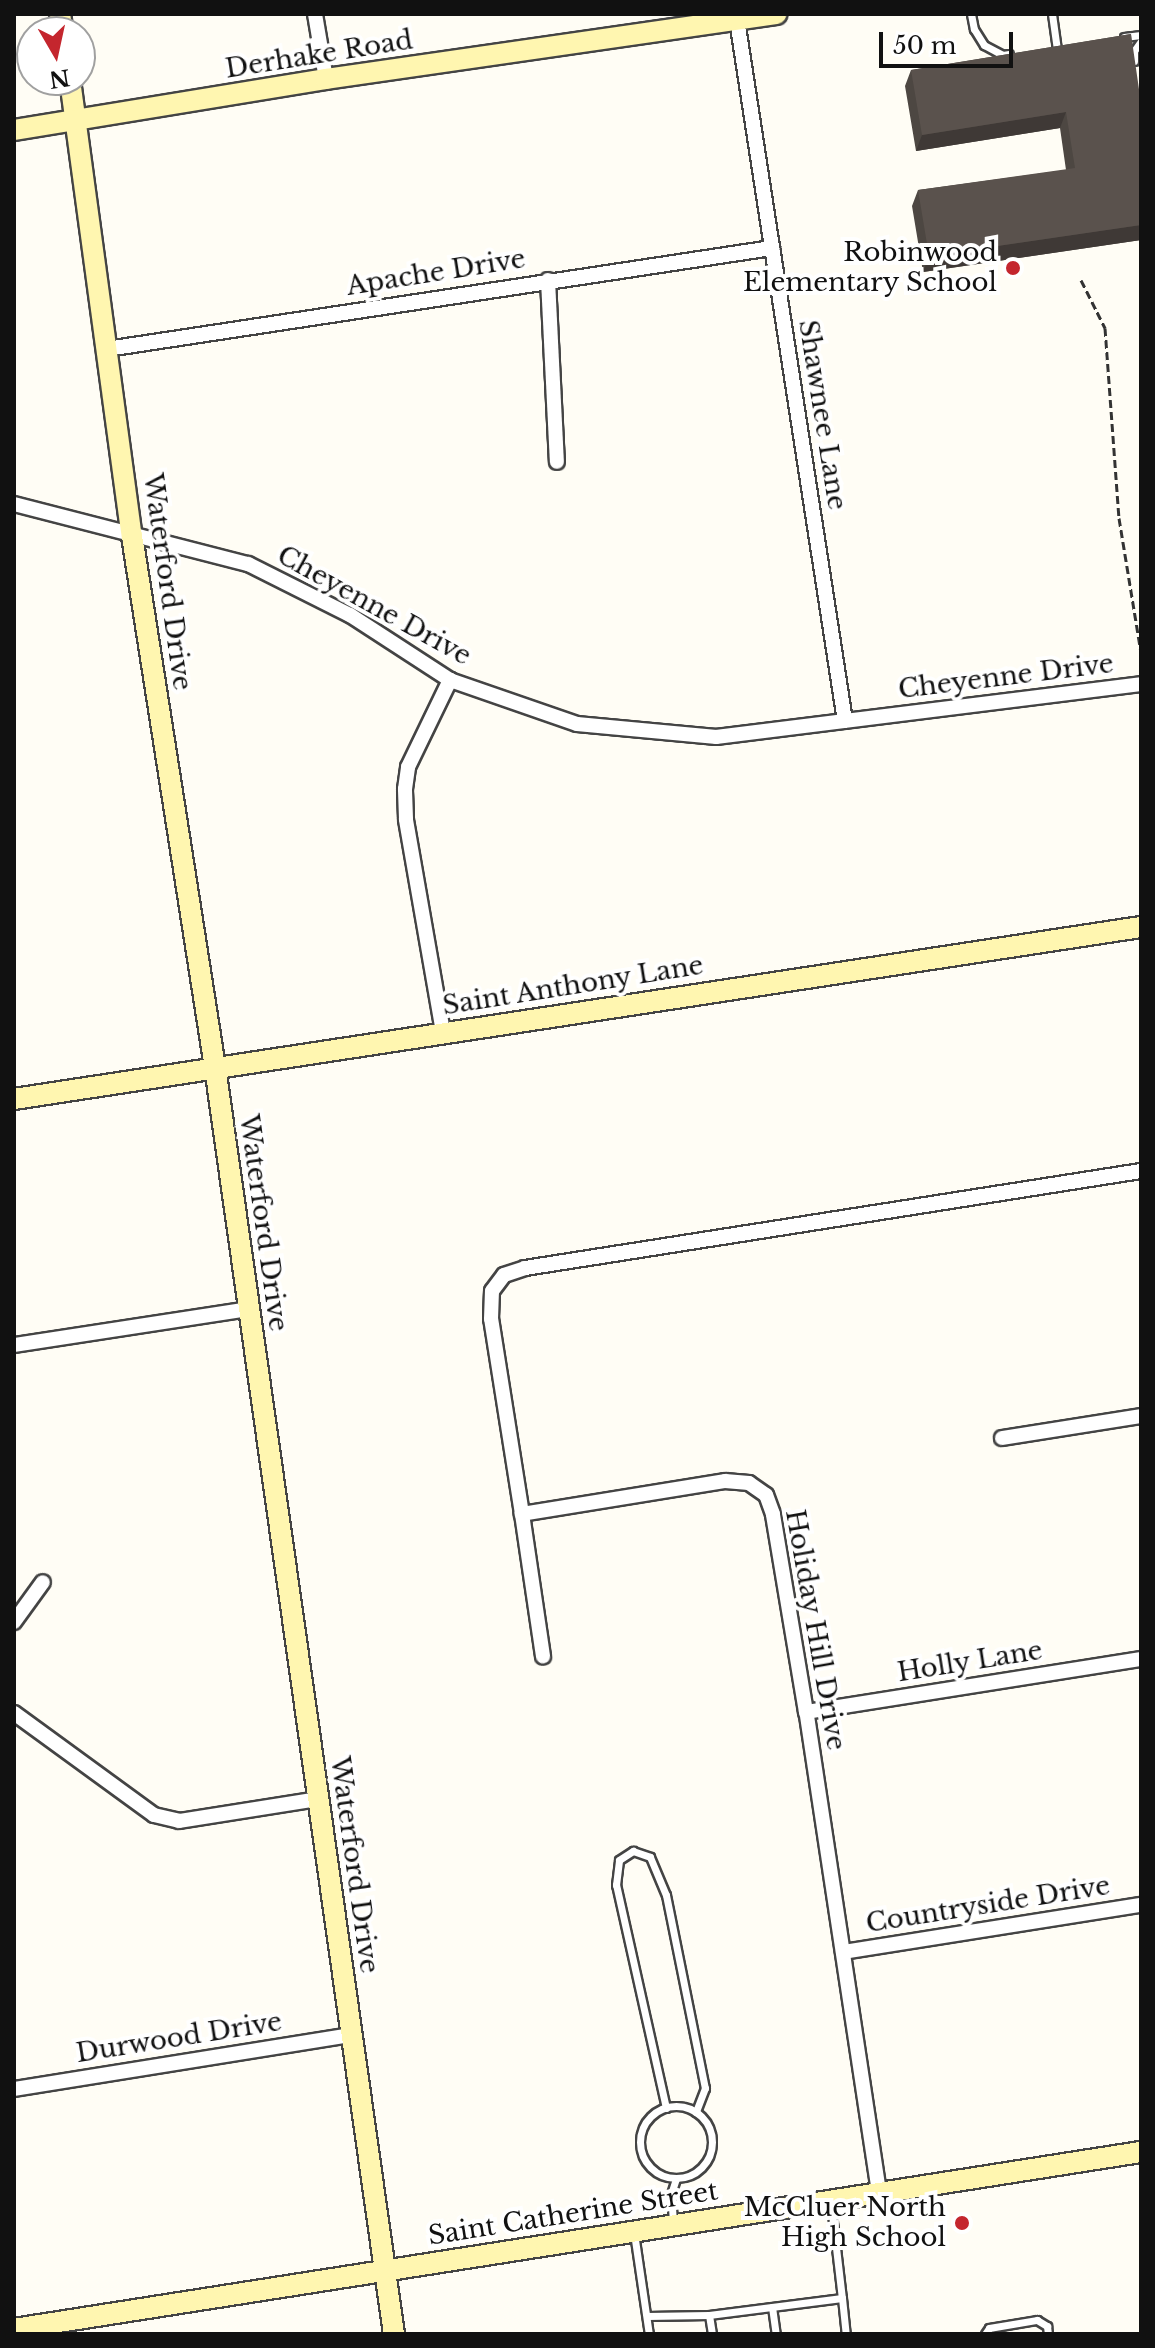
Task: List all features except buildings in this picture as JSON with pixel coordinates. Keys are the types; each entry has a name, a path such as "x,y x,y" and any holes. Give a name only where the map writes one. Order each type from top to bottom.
{"street":[{"path":"315,14 326,79"},
{"name":"Derhake Road","path":"14,130 326,79 776,14"},
{"name":"Shawnee Lane","path":"737,20 845,721"},
{"name":"Waterford Drive","path":"72,96 132,536 215,1067 394,2334"},
{"name":"Apache Drive","path":"107,349 772,248"},
{"path":"548,280 557,462"},
{"name":"Cheyenne Drive","path":"14,504 248,564 350,615 450,680 577,724 716,737 1141,684"},
{"path":"443,1032 406,819 405,789 408,767 450,680"},
{"name":"Saint Anthony Lane","path":"14,1099 1141,927"},
{"path":"543,1656 491,1319 492,1291 504,1275 540,1265 1141,1171"},
{"path":"14,1345 249,1309"},
{"path":"1002,1438 1141,1416"},
{"name":"Holiday Hill Drive","path":"522,1514 725,1481 749,1483 766,1495 773,1514 806,1712 879,2192"},
{"path":"14,1622 43,1582"},
{"name":"Holly Lane","path":"806,1712 1141,1659"},
{"path":"14,1713 154,1815 179,1821 318,1799"},
{"name":"Countryside Drive","path":"843,1952 1141,1905"},
{"name":"Durwood Drive","path":"14,2089 351,2035"},
{"name":"Saint Catherine Street","path":"14,2329 89,2321 385,2269 1141,2152"}],"lane":[{"path":"971,14 974,29 984,45 1003,55 1016,53"},
{"path":"1052,14 1057,48"},
{"path":"1113,39 1141,38"},
{"path":"1135,77 1134,51 1141,38"},
{"path":"1043,50 1071,46"},
{"path":"666,2108 616,1885 619,1860 633,1851 650,1857 666,1895 705,2088 696,2112"},
{"path":"682,2106 696,2112 710,2128 712,2151 699,2171 676,2179 653,2171 641,2151 643,2128 649,2118 666,2108 682,2106"},
{"path":"674,2224 671,2194 676,2179"},
{"path":"830,2200 846,2334"},
{"path":"634,2230 649,2334"},
{"path":"647,2316 709,2315 842,2298"},
{"path":"772,2307 776,2334"},
{"path":"709,2315 712,2334"},
{"path":"985,2334 989,2328 1037,2320 1047,2326 1048,2334"}],"path":[{"path":"1081,280 1105,328 1119,518 1141,653"}],"place":[{"name":"Robinwood Elementary School","path":"1013,268"},
{"name":"McCluer North High School","path":"962,2223"}]}
